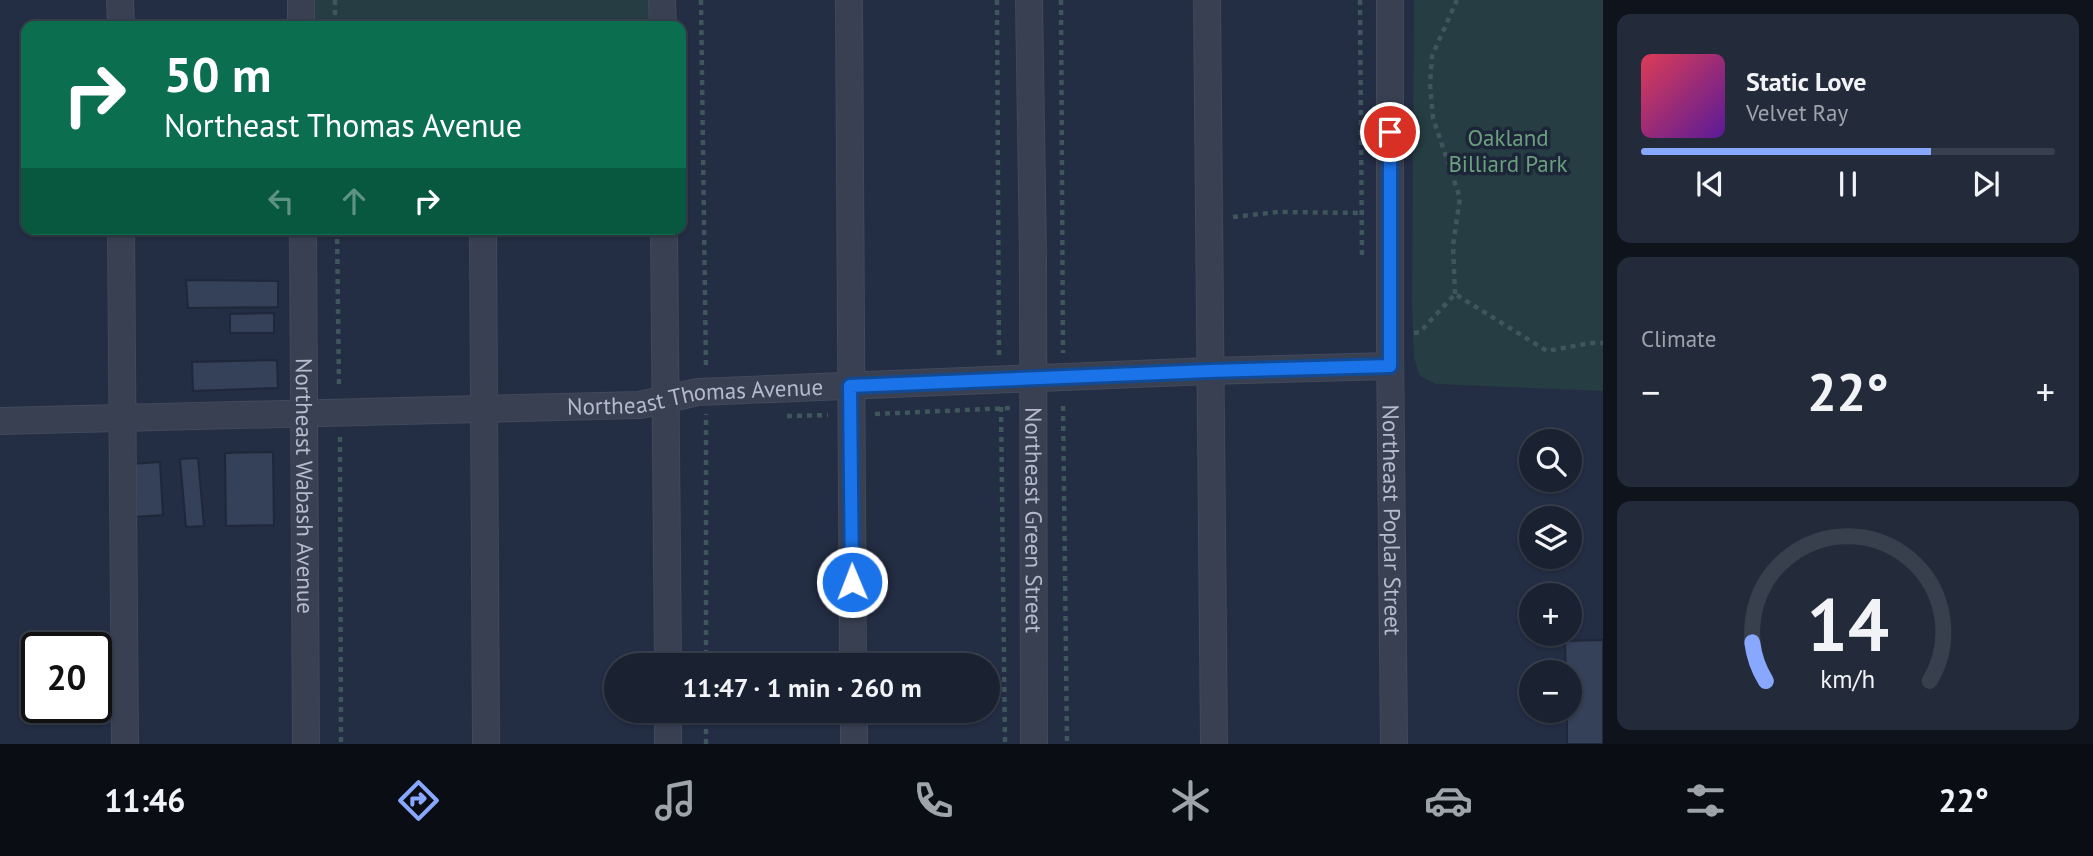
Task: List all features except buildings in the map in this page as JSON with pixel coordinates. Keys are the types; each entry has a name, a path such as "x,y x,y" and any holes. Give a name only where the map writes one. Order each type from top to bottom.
{"street":[{"path":"120,0 121,21"},
{"path":"301,0 301,21"},
{"path":"663,0 663,21"},
{"path":"849,0 853,653"},
{"name":"Northeast Green Street","path":"1029,0 1034,744"},
{"path":"1207,0 1214,744"},
{"name":"Northeast Poplar Street","path":"1390,0 1394,744"},
{"path":"121,235 125,744"},
{"name":"Northeast Wabash Avenue","path":"303,235 306,744"},
{"path":"483,235 486,744"},
{"path":"664,235 668,653"},
{"name":"Northeast Thomas Avenue","path":"0,421 122,417 304,426 340,425 484,409 640,405 665,399 706,404 850,386 1390,366"},
{"path":"668,723 668,744"},
{"path":"854,723 854,744"}],"path":[{"path":"335,0 335,21"},
{"path":"701,0 706,653"},
{"path":"1061,0 1067,744"},
{"path":"1410,334 1420,332 1455,294 1453,245 1461,198 1433,118 1430,84 1432,56 1457,0"},
{"path":"1208,225 1241,215 1278,212 1371,213"},
{"path":"337,235 341,744"},
{"path":"1455,294 1547,351 1590,343 1603,344"},
{"path":"706,404 719,417"},
{"path":"666,430 706,404"},
{"path":"785,416 1063,406"},
{"path":"304,426 340,425 353,437"},
{"path":"706,723 706,744"}],"green space":[{"path":"301,0 662,0 663,21 301,21"},
{"name":"Oakland Billiard Park","path":"1414,0 1603,0 1603,391 1436,384 1420,376 1414,358 1412,303"}],"route":[{"path":"852,582 850,386 1390,366 1390,132"}]}
